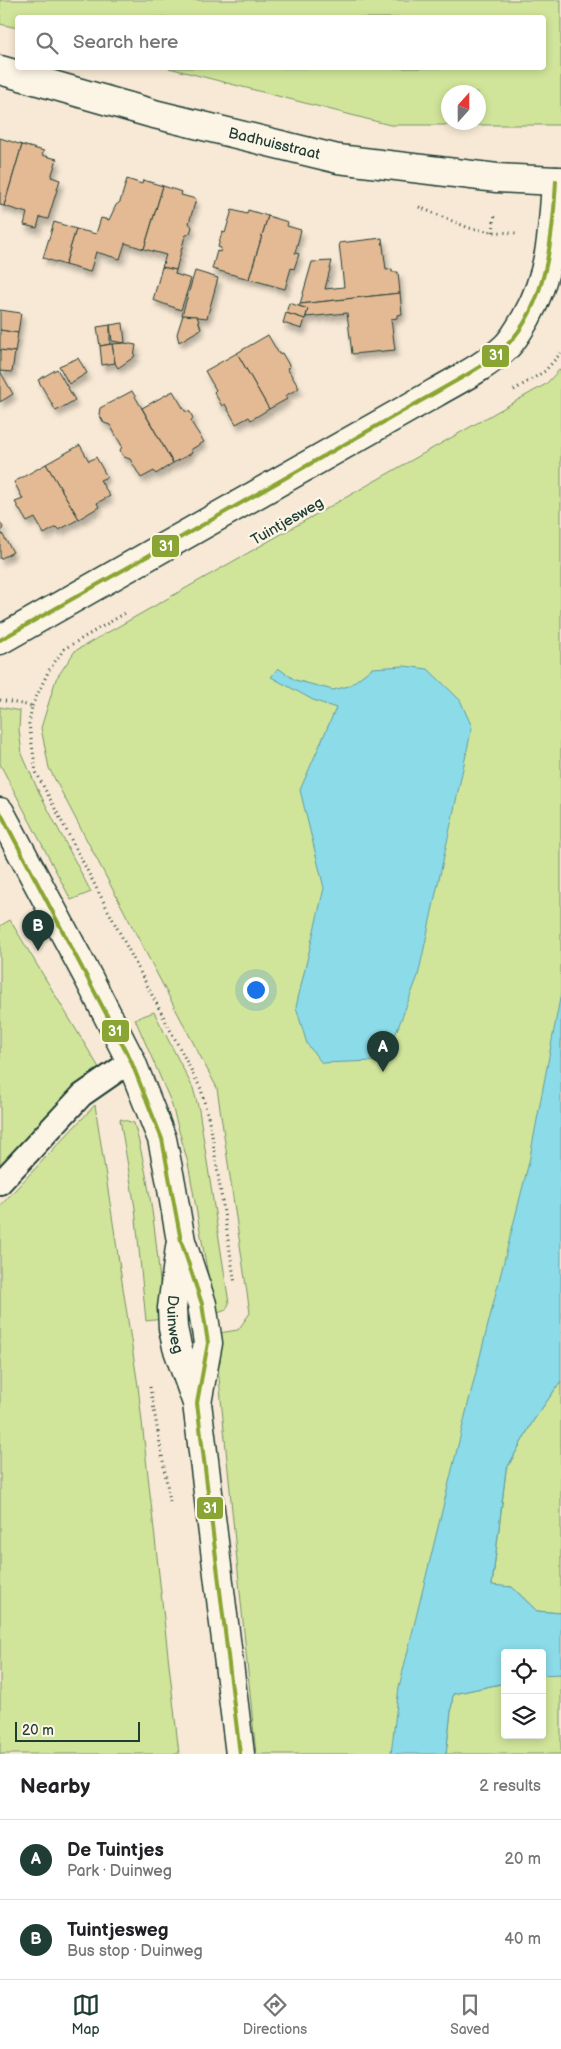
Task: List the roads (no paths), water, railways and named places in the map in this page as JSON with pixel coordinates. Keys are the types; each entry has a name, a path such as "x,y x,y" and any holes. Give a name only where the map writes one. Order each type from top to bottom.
{"street":[{"name":"Badhuisstraat","path":"0,70 154,114 338,159 497,178 558,181"},
{"path":"0,640 435,393 499,353 511,342 541,290 552,235 558,181"},
{"name":"Duinweg","path":"0,812 90,979 131,1061 162,1139 180,1241 202,1304 208,1343 197,1403 240,1754"}],"lane":[{"path":"0,1182 82,1095 131,1061"}],"water":[{"path":"404,666 428,669 460,700 472,727 418,976 394,1038 375,1061 322,1063 307,1044 296,1007 324,888 300,790 336,708 313,700 271,677 278,668 295,680 333,690 349,686 372,668"},
{"path":"561,993 561,1381 533,1421 506,1470 492,1585 512,1587 537,1611 561,1613 561,1674 546,1675 546,1649 501,1649 501,1684 453,1694 446,1754 391,1754 399,1687 529,1162"}],"place":[{"name":"Tuintjesweg","path":"38,951"},
{"name":"De Tuintjes","path":"383,1072"}]}
